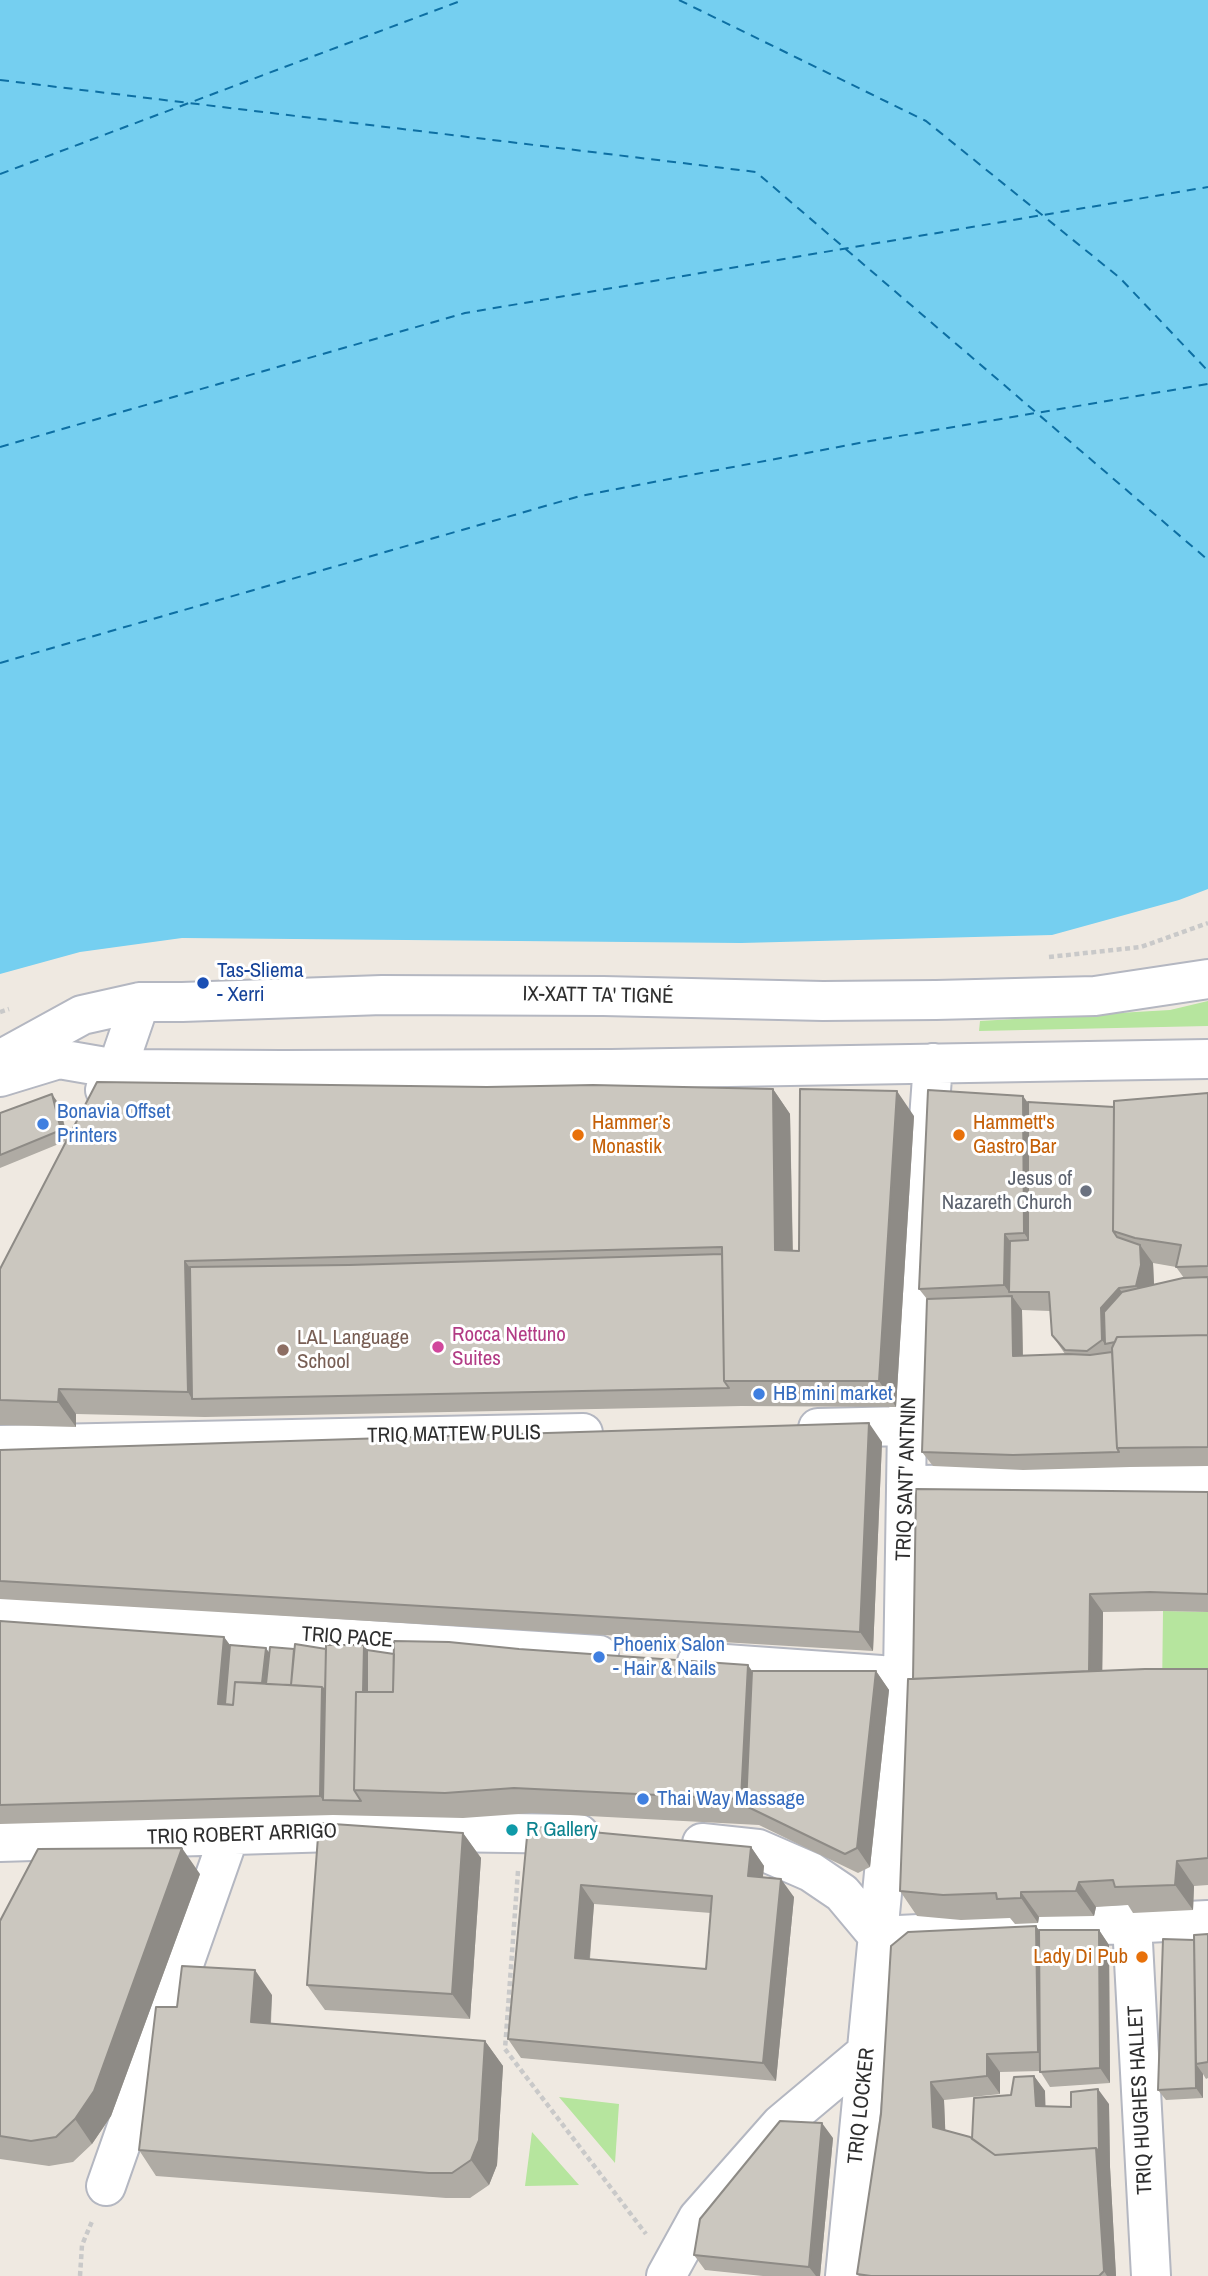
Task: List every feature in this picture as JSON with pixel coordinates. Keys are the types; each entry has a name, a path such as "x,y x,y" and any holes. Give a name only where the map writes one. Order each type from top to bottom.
{"street":[{"name":"IX-XATT TA' TIGNÉ","path":"0,1060 82,1015 141,1002 382,995 936,1000 1094,996 1176,986 1208,979"},
{"path":"91,1118 117,1069 141,1002"},
{"path":"0,1077 58,1059 117,1069 570,1069 1208,1059"},
{"name":"TRIQ SANT' ANTNIN","path":"878,1936 903,1676 907,1426 933,1063"},
{"path":"801,1066 802,1106"},
{"path":"781,1428 907,1426"},
{"name":"TRIQ MATTEW PULIS","path":"0,1445 614,1432"},
{"path":"906,1485 1208,1483"},
{"name":"TRIQ PACE","path":"0,1616 903,1676"},
{"name":"TRIQ ROBERT ARRIGO","path":"0,1842 368,1831 520,1832 611,1836"},
{"path":"106,2186 229,1836"},
{"path":"662,1839 758,1849 811,1872 842,1893 878,1936 1208,1920"},
{"name":"TRIQ HUGHES HALLET","path":"1132,1924 1151,2276"},
{"name":"TRIQ LOCKER","path":"845,2276 878,1936"},
{"path":"668,2270 698,2218 781,2124 867,2051"}],"path":[{"path":"520,1832 505,2049 668,2270"},
{"path":"80,2276 82,2245 106,2186"}],"green space":[{"path":"1208,1001 1208,1026 979,1031 980,1021 1170,1010"},
{"path":"1163,1611 1208,1612 1208,1694 1162,1694"},
{"path":"559,2097 619,2104 615,2163"},
{"path":"532,2132 579,2185 525,2186"}],"water":[{"path":"0,0 1208,0 1208,889 1179,900 1052,935 741,943 182,938 80,952 0,974"}],"building":[{"path":"97,1082 487,1087 593,1085 773,1089 775,1250 799,1251 800,1089 897,1091 879,1381 724,1381 722,1247 185,1261 188,1392 59,1389 58,1402 0,1400 0,1269"},
{"path":"928,1090 1023,1096 1024,1233 1005,1234 1004,1285 919,1289"},
{"path":"1208,1093 1208,1266 1176,1267 1181,1245 1135,1238 1113,1231 1114,1101"},
{"path":"52,1094 61,1130 0,1155 0,1113"},
{"name":"Jesus of Nazareth Church","path":"1028,1102 1114,1107 1113,1231 1117,1237 1140,1245 1141,1265 1136,1286 1119,1288 1101,1308 1102,1340 1087,1351 1065,1350 1052,1335 1049,1292 1009,1292 1010,1241 1028,1240"},
{"path":"722,1254 724,1381 729,1388 192,1399 190,1267"},
{"path":"1208,1277 1208,1335 1117,1337 1115,1342 1105,1344 1104,1312 1122,1292 1183,1278"},
{"path":"1012,1296 1013,1356 1090,1355 1112,1352 1119,1452 1013,1455 922,1452 927,1299"},
{"path":"1208,1335 1208,1447 1117,1448 1112,1348 1117,1337"},
{"path":"869,1423 860,1632 0,1581 0,1450"},
{"path":"916,1489 1208,1492 1208,1594 1090,1594 1089,1671 913,1679"},
{"path":"0,1621 224,1637 218,1704 233,1705 235,1682 322,1687 320,1796 0,1805"},
{"path":"394,1641 449,1642 748,1665 741,1799 514,1788 445,1793 354,1790 356,1692 393,1692"},
{"path":"295,1644 326,1649 325,1691 322,1687 291,1685"},
{"path":"230,1645 266,1648 262,1683 235,1682 233,1705 225,1704"},
{"path":"326,1645 364,1645 363,1692 356,1692 354,1790 361,1801 323,1800"},
{"path":"270,1647 294,1649 291,1685 266,1684"},
{"path":"367,1650 394,1654 393,1692 367,1692"},
{"path":"1208,1669 1208,1858 1177,1861 1175,1885 1115,1887 1113,1880 1079,1882 1076,1891 1021,1892 1021,1898 997,1899 996,1893 943,1895 900,1891 908,1679"},
{"path":"752,1671 876,1671 857,1848 845,1854 746,1806"},
{"path":"319,1823 463,1833 452,1994 307,1985"},
{"path":"528,1826 751,1847 748,1876 781,1879 763,2063 508,2039","holes":["581,1885 712,1896 706,1969 575,1958"]},
{"path":"182,1848 94,2091 75,2119 56,2137 31,2141 0,2136 0,1921 38,1849"},
{"path":"1036,1926 1038,2052 987,2054 987,2076 931,2082 933,2127 970,2137 995,2155 1096,2148 1104,2271 1099,2276 857,2274 881,2114 891,1946 908,1932"},
{"path":"1039,1930 1099,1930 1100,2068 1040,2072"},
{"path":"1208,1934 1208,2062 1196,2064 1194,1935"},
{"path":"1163,1939 1194,1940 1196,2088 1158,2090"},
{"path":"182,1966 255,1970 251,2022 485,2041 479,2140 471,2160 452,2173 429,2173 139,2150 156,2007 177,2007"},
{"path":"1034,2076 1036,2106 1071,2107 1071,2092 1098,2089 1099,2152 1096,2148 995,2155 972,2139 974,2098 1011,2095 1014,2077"},
{"path":"780,2121 822,2123 809,2267 694,2255 700,2219"}],"ferry route":[{"path":"0,174 463,0"},
{"path":"679,0 926,121 1120,278 1208,371"},
{"path":"0,80 756,172 1208,560"},
{"path":"0,447 465,313 1208,187"},
{"path":"0,663 580,496 870,441 1208,384"}],"place":[{"name":"Tas-Sliema - Xerri","path":"203,983"},
{"name":"Bonavia Offset Printers","path":"43,1124"},
{"name":"Hammer’s Monastik","path":"578,1135"},
{"name":"Hammett's Gastro Bar","path":"959,1135"},
{"name":"Jesus of Nazareth Church","path":"1086,1191"},
{"name":"Rocca Nettuno Suites","path":"438,1347"},
{"name":"LAL Language School","path":"283,1350"},
{"name":"HB mini market","path":"759,1394"},
{"name":"Phoenix Salon - Hair & Nails","path":"599,1657"},
{"name":"Thai Way Massage","path":"643,1799"},
{"name":"R Gallery","path":"512,1830"},
{"name":"Lady Di Pub","path":"1142,1957"}]}
